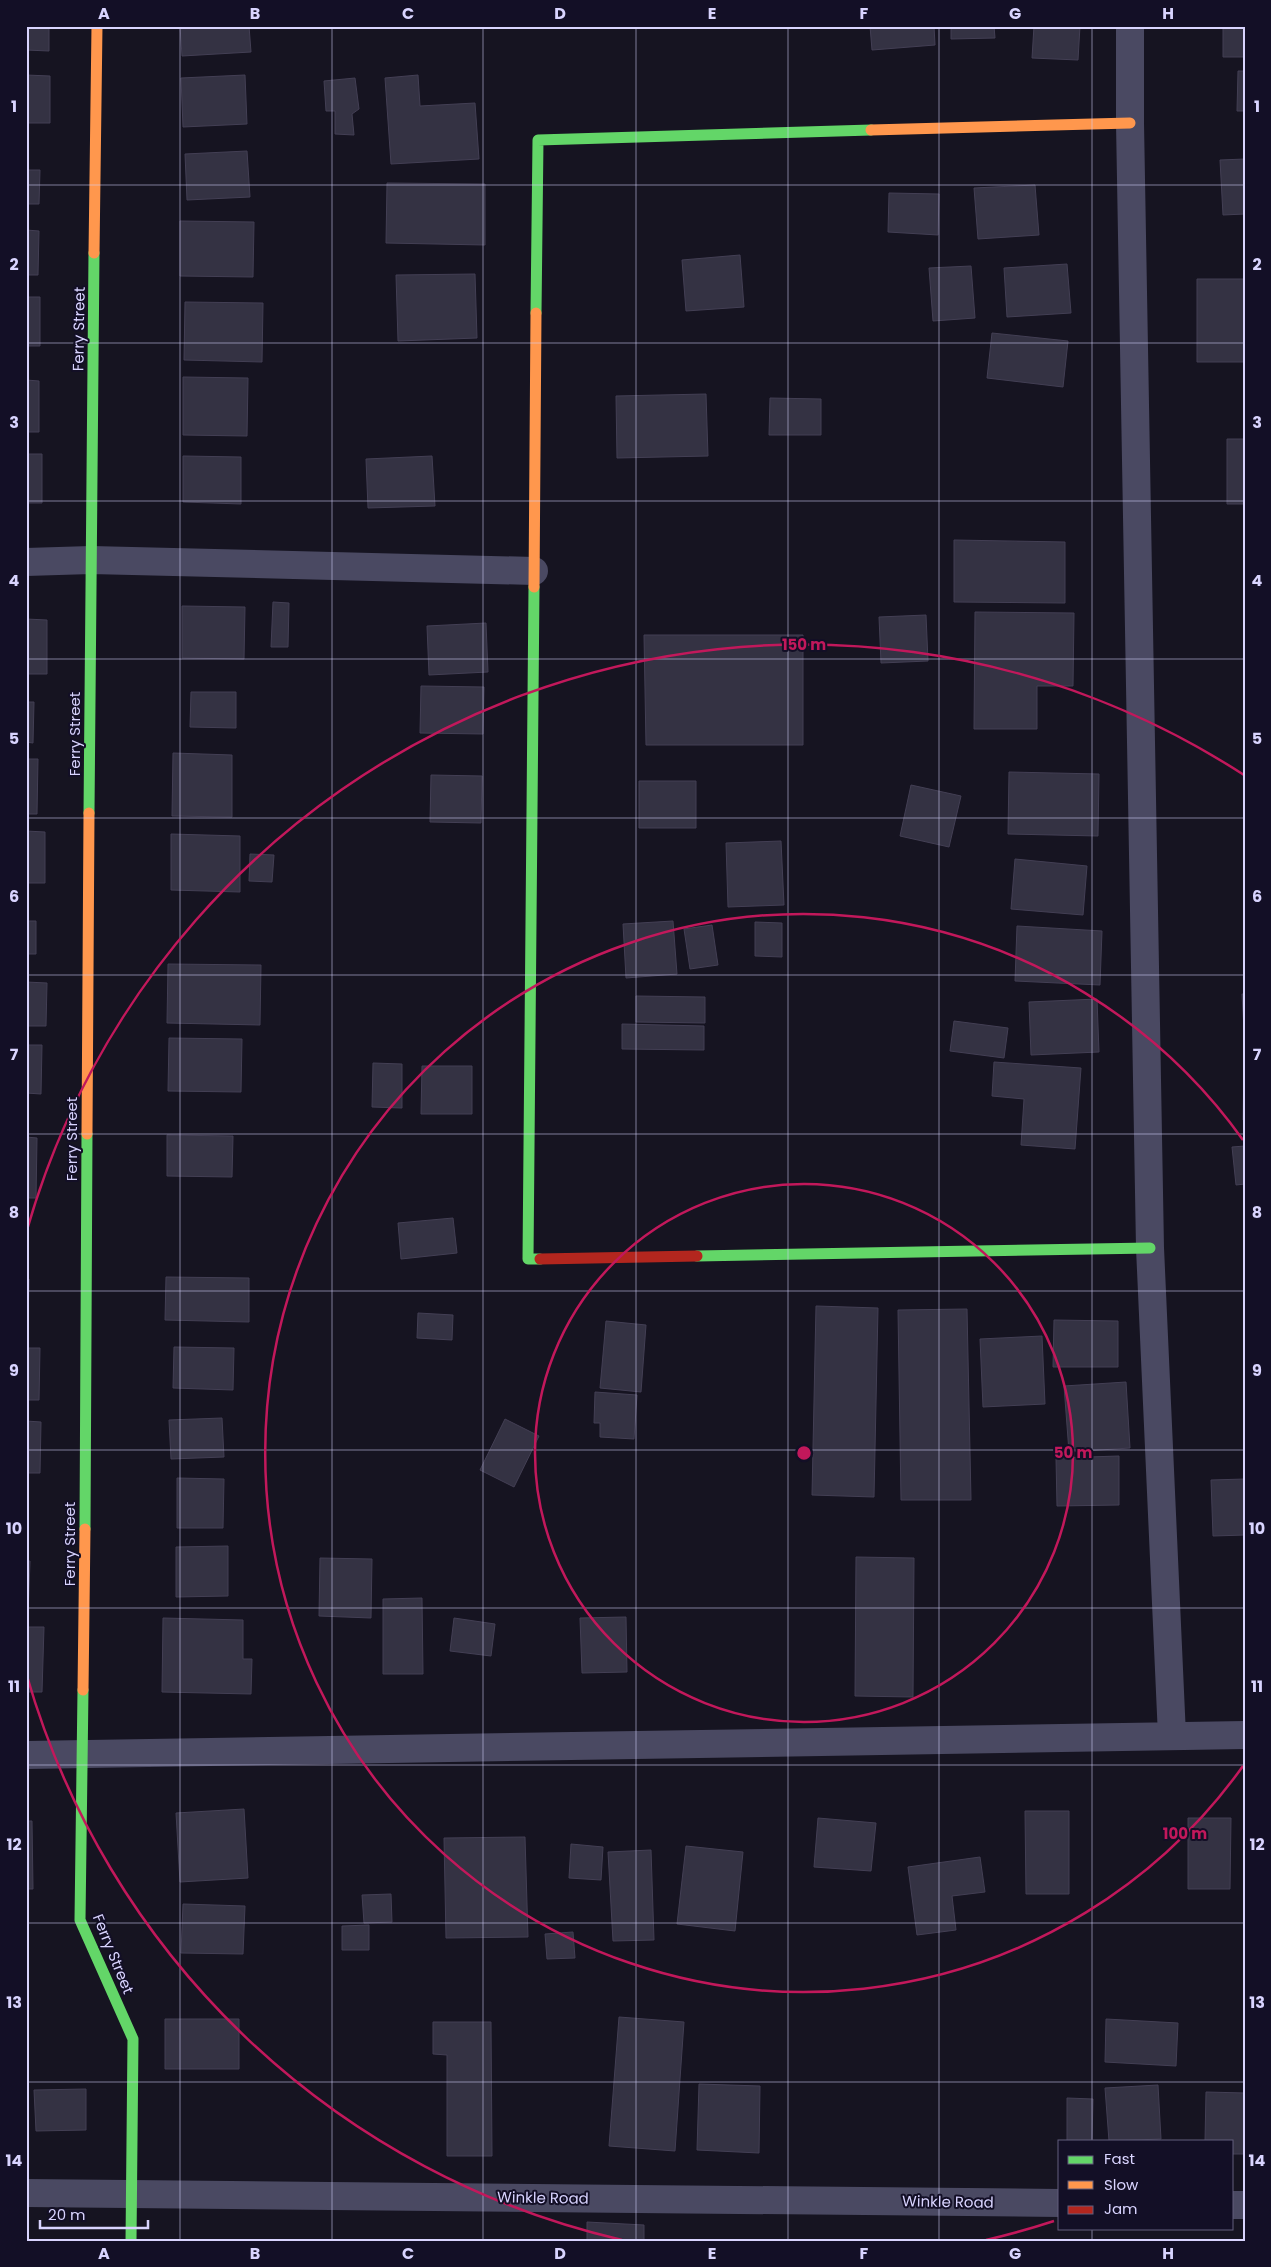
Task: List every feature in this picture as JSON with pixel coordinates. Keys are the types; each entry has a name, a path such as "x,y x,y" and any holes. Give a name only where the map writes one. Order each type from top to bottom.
{"street":[{"name":"Ferry Street","path":"98,26 91,560 83,1754 80,1920 133,2039 131,2241"},
{"path":"1130,26 1130,123 1150,1248 1172,1736"},
{"path":"1130,123 538,140 528,1259 1150,1248"},
{"path":"26,562 91,560 534,571"},
{"path":"26,1755 1245,1735"},
{"name":"Winkle Road","path":"26,2193 1058,2203"}],"building":[{"path":"26,26 49,26 49,51 26,50"},
{"path":"180,26 249,26 251,52 182,56"},
{"path":"870,26 934,26 935,45 872,50"},
{"path":"951,26 994,26 995,38 951,39"},
{"path":"1034,26 1080,26 1078,60 1032,58"},
{"path":"1223,26 1245,26 1245,57 1223,57"},
{"path":"1238,71 1245,71 1245,111 1237,111"},
{"path":"26,75 50,76 50,123 26,123"},
{"path":"245,75 247,124 183,127 181,78"},
{"path":"418,75 420,106 475,103 479,159 391,164 385,78"},
{"path":"355,78 359,109 352,114 354,135 335,134 335,111 326,111 324,81"},
{"path":"247,151 250,197 187,200 185,154"},
{"path":"1245,159 1245,214 1223,215 1220,160"},
{"path":"26,170 40,170 39,204 26,204"},
{"path":"387,183 485,184 485,245 386,243"},
{"path":"1035,185 1039,235 978,239 974,188"},
{"path":"889,193 939,194 938,235 888,232"},
{"path":"180,221 254,222 253,277 180,276"},
{"path":"26,230 39,231 38,275 26,275"},
{"path":"740,255 744,307 686,311 682,260"},
{"path":"1067,264 1071,313 1007,317 1004,268"},
{"path":"971,266 975,318 933,321 929,268"},
{"path":"475,274 477,338 398,341 396,275"},
{"path":"1197,279 1245,279 1245,362 1197,362"},
{"path":"26,297 40,297 40,346 26,346"},
{"path":"185,302 263,303 262,362 184,360"},
{"path":"992,333 1068,341 1063,387 987,378"},
{"path":"183,377 248,378 247,436 183,435"},
{"path":"26,380 39,381 39,432 26,432"},
{"path":"706,394 708,456 617,458 616,396"},
{"path":"770,398 821,399 821,435 769,435"},
{"path":"1227,439 1245,439 1245,504 1227,504"},
{"path":"26,454 42,454 42,503 26,503"},
{"path":"183,456 241,457 241,504 183,502"},
{"path":"432,456 435,506 368,508 366,459"},
{"path":"954,540 1065,542 1065,603 954,602"},
{"path":"273,602 289,603 288,647 271,647"},
{"path":"182,606 245,607 244,659 182,658"},
{"path":"975,612 1074,613 1073,686 1037,686 1037,729 974,729"},
{"path":"926,615 928,661 881,663 879,617"},
{"path":"26,619 47,620 47,674 26,674"},
{"path":"486,623 488,672 429,675 427,626"},
{"path":"644,635 803,635 803,745 646,745"},
{"path":"421,686 484,687 483,734 420,733"},
{"path":"191,692 236,692 236,728 190,727"},
{"path":"26,702 34,702 33,743 26,742"},
{"path":"173,753 232,755 232,817 172,816"},
{"path":"26,759 38,759 37,814 26,814"},
{"path":"1009,772 1099,774 1098,836 1008,834"},
{"path":"431,775 482,776 481,823 430,822"},
{"path":"639,781 696,781 696,828 639,828"},
{"path":"911,785 961,796 949,847 900,836"},
{"path":"26,831 45,832 45,883 26,883"},
{"path":"171,834 240,836 240,892 171,890"},
{"path":"781,841 784,905 728,907 726,843"},
{"path":"250,854 274,855 272,882 249,881"},
{"path":"1015,859 1087,866 1083,915 1011,909"},
{"path":"26,921 36,921 36,954 26,954"},
{"path":"673,921 677,974 626,978 623,924"},
{"path":"755,922 782,923 782,957 755,956"},
{"path":"712,925 718,965 690,969 684,929"},
{"path":"1017,926 1102,931 1100,985 1015,981"},
{"path":"168,964 261,965 260,1025 167,1023"},
{"path":"26,982 47,983 46,1026 26,1026"},
{"path":"1242,994 1245,994 1245,1047"},
{"path":"636,996 705,997 705,1023 636,1022"},
{"path":"1097,999 1099,1052 1031,1055 1029,1002"},
{"path":"954,1021 1008,1028 1004,1058 950,1051"},
{"path":"622,1024 704,1026 704,1050 622,1049"},
{"path":"169,1038 242,1039 241,1092 168,1091"},
{"path":"26,1045 42,1045 41,1094 26,1093"},
{"path":"994,1062 1081,1068 1075,1149 1021,1145 1024,1099 992,1096"},
{"path":"373,1063 402,1064 402,1108 372,1107"},
{"path":"422,1066 472,1066 472,1114 421,1114"},
{"path":"1244,1066 1245,1120 1243,1120"},
{"path":"167,1135 233,1136 232,1177 167,1176"},
{"path":"26,1137 37,1138 36,1198 26,1198"},
{"path":"1245,1146 1245,1184 1236,1185 1232,1147"},
{"path":"453,1218 457,1253 401,1259 398,1223"},
{"path":"166,1277 249,1278 249,1322 165,1320"},
{"path":"26,1279 29,1279 28,1325 26,1325"},
{"path":"816,1306 878,1308 874,1497 812,1495"},
{"path":"967,1309 971,1500 901,1500 898,1310"},
{"path":"418,1313 453,1315 452,1340 417,1338"},
{"path":"1054,1320 1118,1321 1118,1367 1053,1367"},
{"path":"606,1321 646,1325 641,1392 600,1388"},
{"path":"1042,1336 1045,1404 983,1407 980,1339"},
{"path":"174,1347 234,1348 233,1390 173,1388"},
{"path":"26,1348 40,1348 39,1400 26,1400"},
{"path":"1126,1382 1130,1448 1069,1452 1064,1386"},
{"path":"595,1392 637,1395 634,1439 600,1437 600,1423 594,1423"},
{"path":"222,1418 224,1457 171,1459 169,1420"},
{"path":"505,1419 539,1436 514,1487 480,1470"},
{"path":"26,1421 41,1422 40,1473 26,1473"},
{"path":"1119,1456 1119,1505 1057,1506 1056,1458"},
{"path":"177,1478 224,1479 223,1528 177,1528"},
{"path":"1245,1479 1245,1535 1213,1536 1211,1480"},
{"path":"228,1546 228,1596 176,1597 176,1547"},
{"path":"856,1557 914,1558 913,1697 855,1696"},
{"path":"320,1558 372,1559 371,1618 319,1616"},
{"path":"26,1561 30,1561 28,1616 26,1616"},
{"path":"422,1598 423,1674 383,1674 383,1599"},
{"path":"626,1617 627,1672 582,1673 580,1618"},
{"path":"163,1618 243,1620 243,1659 252,1659 251,1694 162,1692"},
{"path":"454,1618 495,1624 491,1656 450,1651"},
{"path":"26,1627 44,1627 42,1692 26,1692"},
{"path":"244,1809 248,1878 180,1882 176,1813"},
{"path":"1025,1811 1069,1811 1069,1894 1026,1894"},
{"path":"818,1818 876,1823 871,1871 814,1867"},
{"path":"1188,1818 1231,1818 1230,1889 1188,1889"},
{"path":"26,1821 32,1821 33,1889 26,1889"},
{"path":"525,1837 528,1937 446,1938 444,1838"},
{"path":"571,1844 603,1847 601,1880 569,1878"},
{"path":"686,1846 743,1852 735,1931 677,1924"},
{"path":"651,1850 654,1940 613,1941 608,1852"},
{"path":"980,1857 985,1892 952,1896 956,1930 917,1935 908,1867"},
{"path":"391,1894 392,1922 364,1923 362,1895"},
{"path":"183,1904 245,1906 243,1954 181,1953"},
{"path":"369,1925 369,1950 342,1950 342,1926"},
{"path":"573,1932 575,1958 547,1959 545,1934"},
{"path":"619,2017 684,2022 675,2151 609,2146"},
{"path":"165,2019 239,2019 239,2069 165,2069"},
{"path":"1106,2019 1178,2023 1176,2066 1105,2062"},
{"path":"433,2022 491,2022 492,2156 447,2156 447,2055 433,2054"},
{"path":"699,2084 760,2086 759,2153 697,2150"},
{"path":"1158,2085 1161,2139 1109,2140 1105,2088"},
{"path":"86,2089 86,2130 36,2131 34,2090"},
{"path":"1206,2092 1245,2093 1245,2154 1234,2154 1234,2140 1205,2140"},
{"path":"1067,2098 1093,2099 1092,2140 1067,2140"},
{"path":"587,2222 644,2225 644,2241 587,2241"}],"traffic: fast":[{"path":"536,313 538,140 871,130"},
{"path":"89,813 94,253"},
{"path":"534,587 528,1259 540,1259"},
{"path":"85,1529 87,1134"},
{"path":"697,1256 1150,1248"},
{"path":"83,1690 80,1920 133,2039 131,2241"}],"traffic: slow":[{"path":"94,253 97,26"},
{"path":"871,130 1130,123"},
{"path":"534,587 536,313"},
{"path":"87,1134 89,813"},
{"path":"83,1690 85,1529"}],"traffic: jam":[{"path":"540,1259 697,1256"}]}
